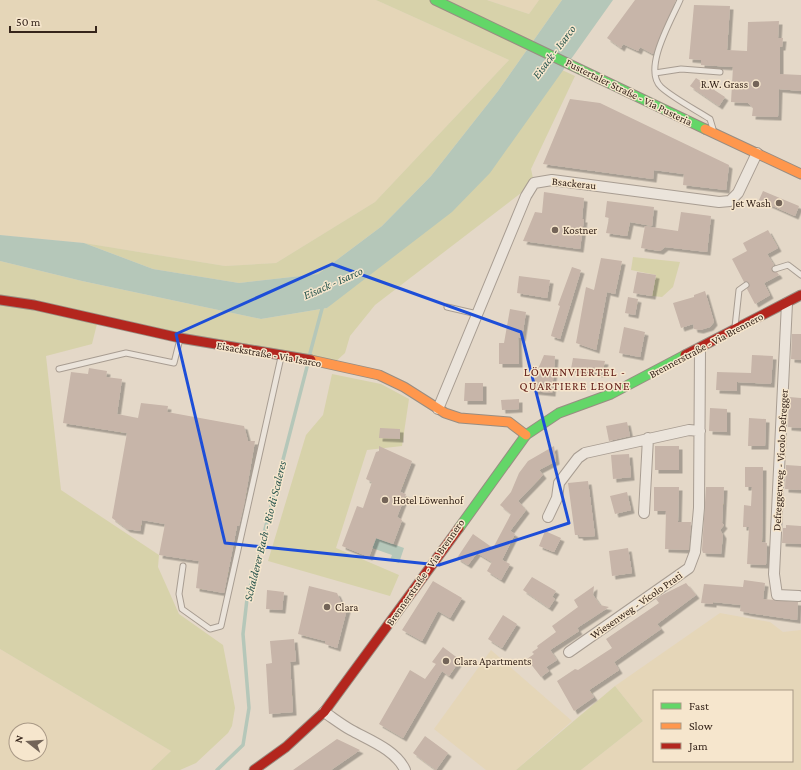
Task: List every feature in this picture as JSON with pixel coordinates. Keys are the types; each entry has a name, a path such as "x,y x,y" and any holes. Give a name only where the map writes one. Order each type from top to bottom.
{"main road":[{"name":"Pustertaler Straße - Via Pusteria","path":"435,0 801,174"},
{"name":"Brennerstraße - Via Brennero","path":"254,770 286,747 324,712 526,435 559,413 611,394 700,349 801,295"},
{"name":"Eisackstraße - Via Isarco","path":"0,300 34,305 180,338 285,357 334,364 379,375 392,380 438,409 460,418 509,422 526,435"}],"street":[{"name":"Bsackerau","path":"438,409 526,196 534,183 552,180 719,202 730,201 738,193 757,153"},
{"name":"Defreggerweg - Vicolo Defregger","path":"786,303 774,574 777,595 799,596"},
{"name":"Wiesenweg - Vicolo Prati","path":"569,652 688,568 695,552 699,508 700,349"},
{"path":"548,517 557,498 559,483 578,458 593,450 689,430 700,431"},
{"path":"644,513 648,438"},
{"path":"324,712 350,730 367,737 401,761 405,770"}],"lane":[{"path":"680,0 655,57 655,73 660,86 710,119 714,132"},
{"path":"655,73 682,69 720,72"},
{"path":"775,269 788,265 801,275"},
{"path":"735,330 739,290 746,285"},
{"path":"447,306 473,313 476,318"},
{"path":"59,369 126,353 174,363 180,338"},
{"path":"184,566 179,594 182,609 210,629 221,626 285,357"}],"highlighted area":[{"path":"332,264 521,332 569,523 439,565 225,543 176,334"}],"shaded area":[{"path":"0,0 376,0 509,60 375,202 276,263 225,266 84,243 0,235"},
{"path":"376,0 487,0 529,14 539,0 562,0 498,91 431,176 382,226 318,274 239,283 153,269 84,243 225,266 276,263 375,202 509,60"},
{"path":"487,0 539,0 529,14"},
{"path":"562,70 575,76 531,169 534,183 375,305 350,336 345,353 333,364 98,320 92,344 46,356 61,490 159,555 158,567 179,614 223,645 235,708 232,726 228,733 196,763 180,770 151,770 171,751 0,649 0,261 82,281 261,319 327,308 547,90"},
{"path":"633,257 680,262 673,287 662,297 652,296 656,275 631,270"},
{"path":"332,374 381,384 409,399 402,446 367,450 336,548 399,575 390,596 268,561 306,435 323,415"},
{"path":"720,613 770,622 783,632 801,630 801,770 581,770 643,721 615,686"},
{"path":"0,649 171,751 151,770 0,770"},
{"path":"491,650 572,721 516,770 486,770 434,729"},
{"path":"615,686 643,721 581,770 516,770"}],"water":[{"name":"Eisack - Isarco","path":"562,0 613,0 490,173 452,212 327,308 261,319 82,281 0,261 0,235 84,243 153,269 239,283 318,274 382,226 431,176 498,91"},
{"path":"376,538 404,548 399,563 390,560 392,555 372,548"}],"building":[{"path":"635,0 676,0 653,54 640,47 638,51 623,44 621,48 607,38"},
{"path":"694,5 730,6 727,50 747,51 748,22 779,21 778,38 783,38 782,47 780,47 780,74 801,75 801,91 779,89 778,117 752,116 753,108 748,103 731,102 733,67 701,65 701,60 689,59"},
{"path":"696,78 725,97 719,106 690,86"},
{"path":"570,99 600,103 729,165 726,190 683,185 684,174 654,170 653,179 543,164"},
{"name":"Jet Wash","path":"763,191 799,206 795,216 759,200"},
{"name":"Kostner","path":"544,192 584,198 582,219 584,219 580,249 523,241 535,212 542,213"},
{"path":"607,201 654,207 652,226 630,222 627,236 606,233 609,218 605,217"},
{"path":"681,212 711,216 707,252 665,247 660,251 641,248 645,226 678,231"},
{"path":"768,230 778,248 767,254 774,265 771,271 777,272 779,275 764,283 770,295 755,304 747,289 749,283 744,282 732,259 747,251 743,243"},
{"path":"601,258 622,261 615,294 607,292 596,350 576,343 586,287 594,290"},
{"path":"572,267 581,270 560,339 551,336 560,306 558,305"},
{"path":"637,272 656,275 652,296 633,293"},
{"path":"519,276 550,280 547,298 517,293"},
{"path":"705,291 714,322 710,327 700,330 694,329 693,324 681,328 673,303 694,297 694,295"},
{"path":"628,297 638,299 635,315 625,313"},
{"path":"510,309 526,312 522,338 518,337 519,364 499,364 499,343 504,343"},
{"path":"624,327 645,332 640,357 619,353"},
{"path":"792,334 801,334 801,360 791,359"},
{"path":"544,355 555,356 552,393 533,391 535,376"},
{"path":"752,355 773,356 771,384 737,382 737,391 716,390 717,372 751,373"},
{"path":"573,358 605,361 602,374 571,369"},
{"path":"89,368 107,371 106,377 122,379 117,414 138,418 141,403 168,406 167,412 244,426 248,441 255,441 244,505 239,526 237,526 224,593 196,588 199,561 159,555 165,524 142,520 140,531 127,529 112,518 127,433 63,423 71,372 88,374"},
{"path":"465,383 483,383 483,401 464,401"},
{"path":"789,397 801,398 801,428 788,427"},
{"path":"519,399 519,409 502,410 501,400"},
{"path":"710,408 727,409 727,432 709,431"},
{"path":"749,418 766,419 765,446 748,446"},
{"path":"627,422 630,436 609,441 606,426"},
{"path":"380,428 400,429 400,439 379,438"},
{"name":"Hotel Löwenhof","path":"379,446 412,461 400,492 406,494 397,517 402,520 393,544 376,538 369,557 342,546 357,506 363,508 372,482 366,479 376,452 379,451"},
{"path":"554,446 556,461 539,470 543,475 518,501 526,510 510,531 515,534 502,560 510,564 501,580 487,571 492,562 477,553 468,565 457,558 473,534 493,548 511,514 500,505 511,492 519,473 528,461"},
{"path":"655,446 679,446 679,470 655,470"},
{"path":"629,454 631,477 613,479 611,455"},
{"path":"786,465 801,466 801,490 785,489"},
{"path":"745,467 763,467 762,542 767,543 766,565 747,564 749,527 743,527 744,505 751,506 752,487 745,487"},
{"path":"588,481 595,536 580,537 579,535 575,535 568,483"},
{"path":"654,487 679,487 678,522 691,522 689,550 665,549 666,511 654,511"},
{"path":"706,487 724,487 722,523 724,525 720,530 723,535 721,554 703,553 702,550"},
{"path":"627,492 631,510 615,514 610,496"},
{"path":"786,525 801,526 801,544 782,543 783,528 786,528"},
{"path":"545,531 561,538 554,552 539,546"},
{"path":"628,548 632,573 612,576 609,551"},
{"path":"532,577 556,591 552,597 555,599 549,608 523,590"},
{"path":"744,580 765,583 763,599 798,602 797,620 740,611 741,605 713,602 713,604 701,603 704,584 743,587"},
{"path":"433,581 462,598 450,618 438,611 422,641 402,630"},
{"path":"686,583 696,595 657,624 661,629 614,662 619,670 589,690 594,697 574,711 557,681 575,669 578,670 612,648 606,639 659,603 656,599"},
{"path":"309,586 337,593 342,604 348,605 337,648 325,644 325,641 298,634"},
{"path":"594,586 593,595 600,605 609,607 577,628 579,631 550,650 557,660 546,667 549,671 541,677 527,659 534,654 532,652 538,648 537,646 556,632 552,626 578,607 574,600"},
{"path":"267,590 284,592 282,610 266,609"},
{"path":"503,615 517,624 502,648 488,639"},
{"path":"294,639 296,661 290,662 293,712 269,714 266,664 272,663 270,641"},
{"path":"443,647 460,660 449,676 442,671 403,738 379,724 410,670 425,679 436,664 432,662"},
{"path":"425,736 448,753 436,770 413,753"},
{"path":"337,739 360,750 331,770 293,770"}],"waterway":[{"name":"Schalderer Bach - Rio di Scaleres","path":"309,357 323,305"},
{"name":"Schalderer Bach - Rio di Scaleres","path":"217,770 243,745 249,708 243,634 247,599 308,363"}],"traffic: fast":[{"path":"435,0 705,129"},
{"path":"459,528 526,435 559,413 611,394 685,355"}],"traffic: slow":[{"path":"705,129 801,174"},
{"path":"311,360 379,375 404,387 445,413 460,418 509,422 526,435"}],"traffic: jam":[{"path":"685,355 801,295"},
{"path":"0,300 34,305 180,338 311,360"},
{"path":"254,770 286,747 324,712 459,528"}],"place":[{"name":"R.W. Grass","path":"756,84"},
{"name":"Jet Wash","path":"779,203"},
{"name":"Kostner","path":"555,230"},
{"name":"Hotel Löwenhof","path":"385,500"},
{"name":"Clara","path":"327,607"},
{"name":"Clara Apartments","path":"446,661"}],"district":[{"name":"LÖWENVIERTEL - QUARTIERE LEONE","path":"575,379"}]}
